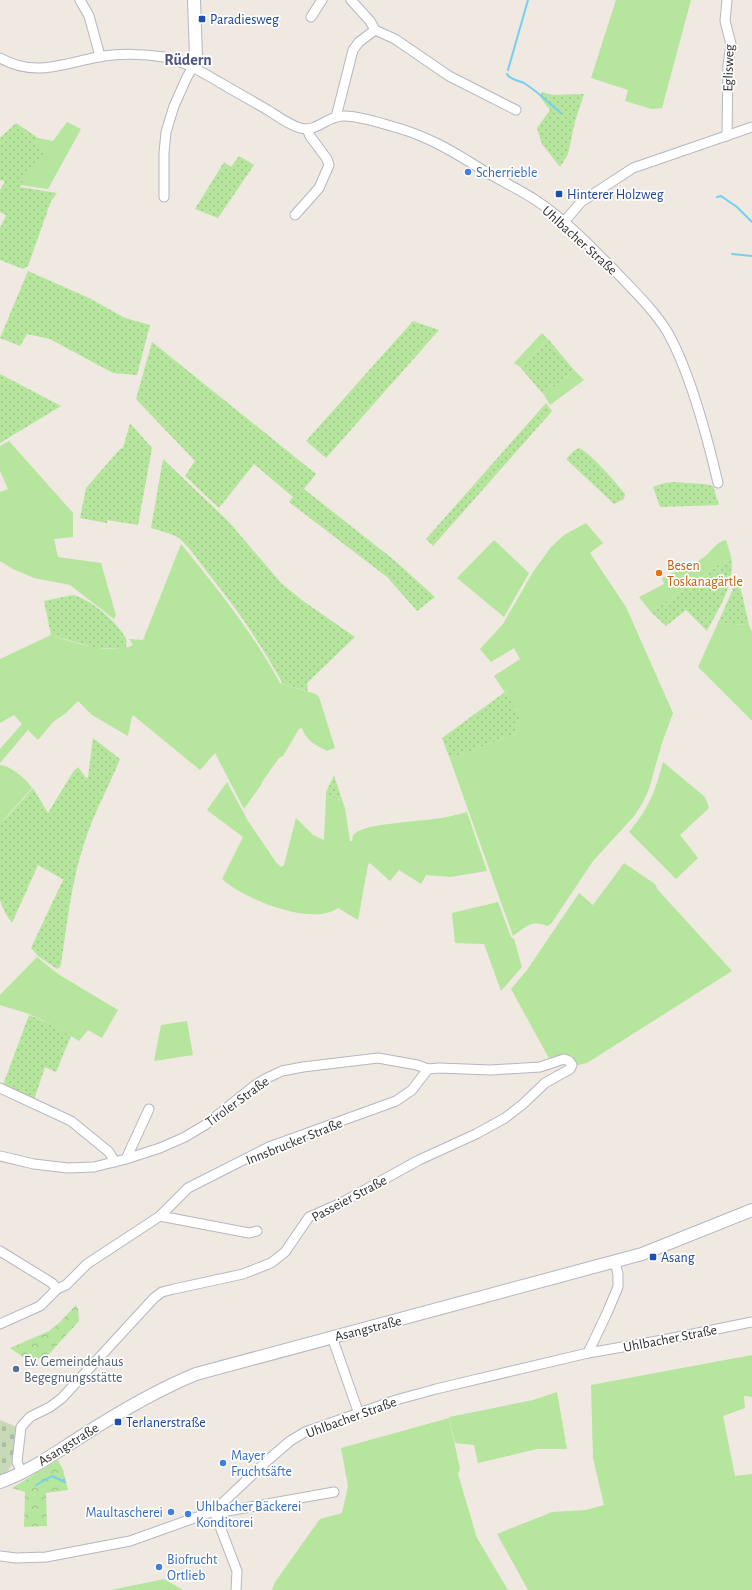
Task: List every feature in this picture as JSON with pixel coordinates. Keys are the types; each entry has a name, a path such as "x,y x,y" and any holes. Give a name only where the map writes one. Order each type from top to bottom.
{"street":[{"path":"80,0 89,16 100,56"},
{"path":"164,197 164,153 168,125 174,106 188,74 193,67 196,56 194,0"},
{"path":"311,17 322,0"},
{"path":"351,0 370,21 374,30 395,39 449,76 516,110"},
{"name":"Eglisweg","path":"727,0 725,21 731,44 728,65 727,136"},
{"path":"336,117 352,52 359,42 374,30"},
{"path":"0,58 16,65 40,69 52,68 100,56 156,56 174,59 193,67 297,127 307,129 311,138 327,159 329,165 319,188 295,215"},
{"name":"Uhlbacher Straße","path":"307,129 313,128 336,117 350,116 413,133 438,143 535,200 564,222 635,291 654,312 667,331 677,350 693,394 709,444 718,483"},
{"path":"564,222 582,202 633,168 752,128"},
{"name":"Passeier Straße","path":"22,1473 17,1462 22,1427 30,1417 50,1407 62,1398 154,1298 162,1292 243,1274 271,1263 285,1252 309,1217 341,1204 419,1160 476,1134 505,1118 523,1104 545,1083 570,1069 572,1065 569,1061 564,1059 543,1066 521,1069 428,1069 417,1065 378,1058"},
{"name":"Tiroler Straße","path":"0,1156 34,1164 68,1168 82,1168 115,1162 160,1148 185,1137 212,1119 254,1086 275,1074 303,1067 378,1058"},
{"name":"Innsbrucker Straße","path":"0,1324 40,1306 57,1290 66,1285 87,1264 160,1216 188,1188 269,1147 396,1101 412,1090 428,1069"},
{"path":"0,1088 71,1121 109,1152 115,1162"},
{"path":"126,1159 150,1109"},
{"name":"Asangstraße","path":"0,1482 22,1473 119,1413 173,1383 196,1374 615,1262 660,1248 752,1210"},
{"path":"160,1216 249,1233 257,1231"},
{"path":"0,1251 45,1279 57,1290"},
{"path":"588,1353 618,1287 618,1274 615,1262"},
{"name":"Uhlbacher Straße","path":"0,1556 16,1558 46,1557 130,1541 214,1511 290,1441 305,1432 396,1400 588,1353 752,1322"},
{"path":"332,1337 359,1414"},
{"path":"236,1590 237,1571 214,1511 222,1512 334,1492"}],"green space":[{"path":"616,0 691,0 662,108 652,109 625,101 628,90 591,78"},
{"path":"542,92 552,95 584,94 575,121 568,154 560,167 542,144 537,128 550,110 540,97"},
{"path":"67,122 81,129 48,189 20,185 45,152 34,144 38,138 53,141"},
{"path":"16,123 38,138 34,144 45,152 20,187 57,193 51,201 28,266 23,269 0,260 0,228 6,215 0,212 0,190 5,181 0,180 0,138"},
{"path":"239,156 254,165 218,218 195,209 224,162 231,167"},
{"path":"28,271 89,298 125,318 150,325 137,375 113,373 50,339 27,334 20,346 0,338"},
{"path":"413,321 439,330 326,458 306,441"},
{"path":"542,333 548,339 520,367 514,363"},
{"path":"548,339 574,370 544,395 520,367"},
{"path":"152,342 316,474 304,489 394,560 435,597 417,611 387,577 289,502 293,497 254,464 219,508 185,476 195,461 136,399"},
{"path":"574,370 584,380 550,405 544,395"},
{"path":"0,374 61,406 0,443"},
{"path":"546,403 552,411 433,546 426,539"},
{"path":"130,423 152,448 138,525 107,520 107,523 80,518 86,488 120,449 123,448"},
{"path":"9,441 73,513 73,537 54,539 58,557 101,563 116,615 114,619 70,585 34,578 13,569 0,561 0,492 8,489 0,471 0,446"},
{"path":"579,448 590,456 610,476 625,494 624,499 614,504 566,459"},
{"path":"163,459 229,522 281,583 303,601 355,637 307,683 308,691 283,684 257,640 238,612 184,543 173,535 151,528"},
{"path":"674,482 713,486 719,505 660,507 653,487"},
{"path":"586,523 603,543 590,553 626,607 673,713 662,743 649,789 635,815 593,861 551,924 547,926 542,924 529,925 513,936 450,759 515,734 520,715 494,676 520,659 514,648 491,662 480,649 503,624 533,572 551,547 564,535"},
{"path":"494,540 529,573 504,617 457,578"},
{"path":"726,540 731,556 651,612 639,597 664,584 662,578 689,566 707,555 717,544"},
{"path":"181,544 221,594 246,629 280,683 316,694 319,697 335,748 327,751 315,745 306,736 302,728 299,729 283,756 279,758 244,809 215,753 200,770 134,716 132,716 128,736 92,715 78,701 66,713 53,722 38,740 28,730 0,763 0,749 22,724 14,715 0,723 0,659 51,635 103,649 124,648 133,645 129,639 143,640"},
{"path":"731,556 732,566 729,586 707,631 686,610 666,626 651,612"},
{"path":"737,580 739,581 749,625 718,623"},
{"path":"73,595 80,597 95,606 111,619 126,639 126,649 96,648 51,635 44,601"},
{"path":"718,623 749,625 752,632 752,721 698,667"},
{"path":"505,692 520,715 515,734 450,759 442,738"},
{"path":"93,738 120,759 91,824 83,847 72,890 61,964 57,969 38,956 31,948 63,880 66,881 38,865 12,923 5,913 0,900 0,822 7,817 33,788 48,813 73,772 78,767 86,778 88,777"},
{"path":"663,762 705,797 709,808 680,835 698,858 676,879 629,832 642,815 650,799"},
{"path":"0,765 9,767 32,788 0,822"},
{"path":"334,775 342,800 326,797 326,792"},
{"path":"227,782 248,821 281,867 284,865 296,818 313,835 324,840 326,797 342,800 345,808 350,841 352,841 353,835 359,831 379,825 442,818 467,812 487,871 450,877 426,875 421,884 399,870 390,881 370,863 368,865 358,920 338,908 326,913 312,914 278,908 246,895 222,879 243,837 207,810"},
{"path":"624,863 655,884 658,890 732,971 587,1063 578,1065 551,1062 511,989 527,970 579,893 593,905"},
{"path":"498,902 511,937 514,939 522,967 501,991 484,944 455,943 452,913"},
{"path":"37,957 58,974 118,1010 102,1038 88,1030 79,1041 53,1025 29,1014 0,1005 0,995"},
{"path":"29,1015 53,1025 71,1036 56,1072 45,1067 34,1100 3,1085"},
{"path":"187,1021 193,1055 154,1061 161,1025"},
{"path":"76,1305 78,1309 79,1321 49,1354 30,1362 10,1348 49,1331"},
{"path":"752,1355 752,1397 744,1396 745,1408 723,1416 735,1476 752,1474 752,1590 528,1590 497,1534 552,1512 586,1510 604,1505 593,1458 591,1385"},
{"path":"557,1392 567,1449 537,1449 478,1463 474,1445 455,1443 449,1417 533,1400"},
{"path":"449,1418 460,1469 458,1474 477,1538 508,1590 272,1590 275,1582 320,1519 342,1513 348,1486 341,1448"},
{"path":"0,1420 17,1427 13,1462 6,1473 0,1477"},
{"path":"58,1460 63,1470 68,1490 46,1493 47,1526 24,1527 25,1492 12,1488"},
{"path":"164,1579 183,1590 111,1590"}],"waterway":[{"path":"508,70 528,0"},
{"path":"507,74 512,79 529,86 561,113"},
{"path":"717,197 721,196 737,207 752,222"},
{"path":"732,254 752,256"},
{"path":"36,1485 52,1476 65,1482"}],"place":[{"name":"Paradiesweg","path":"202,19"},
{"name":"Scherrieble","path":"468,172"},
{"name":"Hinterer Holzweg","path":"559,194"},
{"name":"Besen Toskanagärtle","path":"659,573"},
{"name":"Asang","path":"653,1257"},
{"name":"Ev. Gemeindehaus Begegnungsstätte","path":"16,1369"},
{"name":"Terlanerstraße","path":"118,1422"},
{"name":"Mayer Fruchtsäfte","path":"223,1463"},
{"name":"Maultascherei","path":"171,1512"},
{"name":"Uhlbacher Bäckerei Konditorei","path":"188,1514"},
{"name":"Biofrucht Ortlieb","path":"159,1567"}],"district":[{"name":"Rüdern","path":"188,59"}]}
